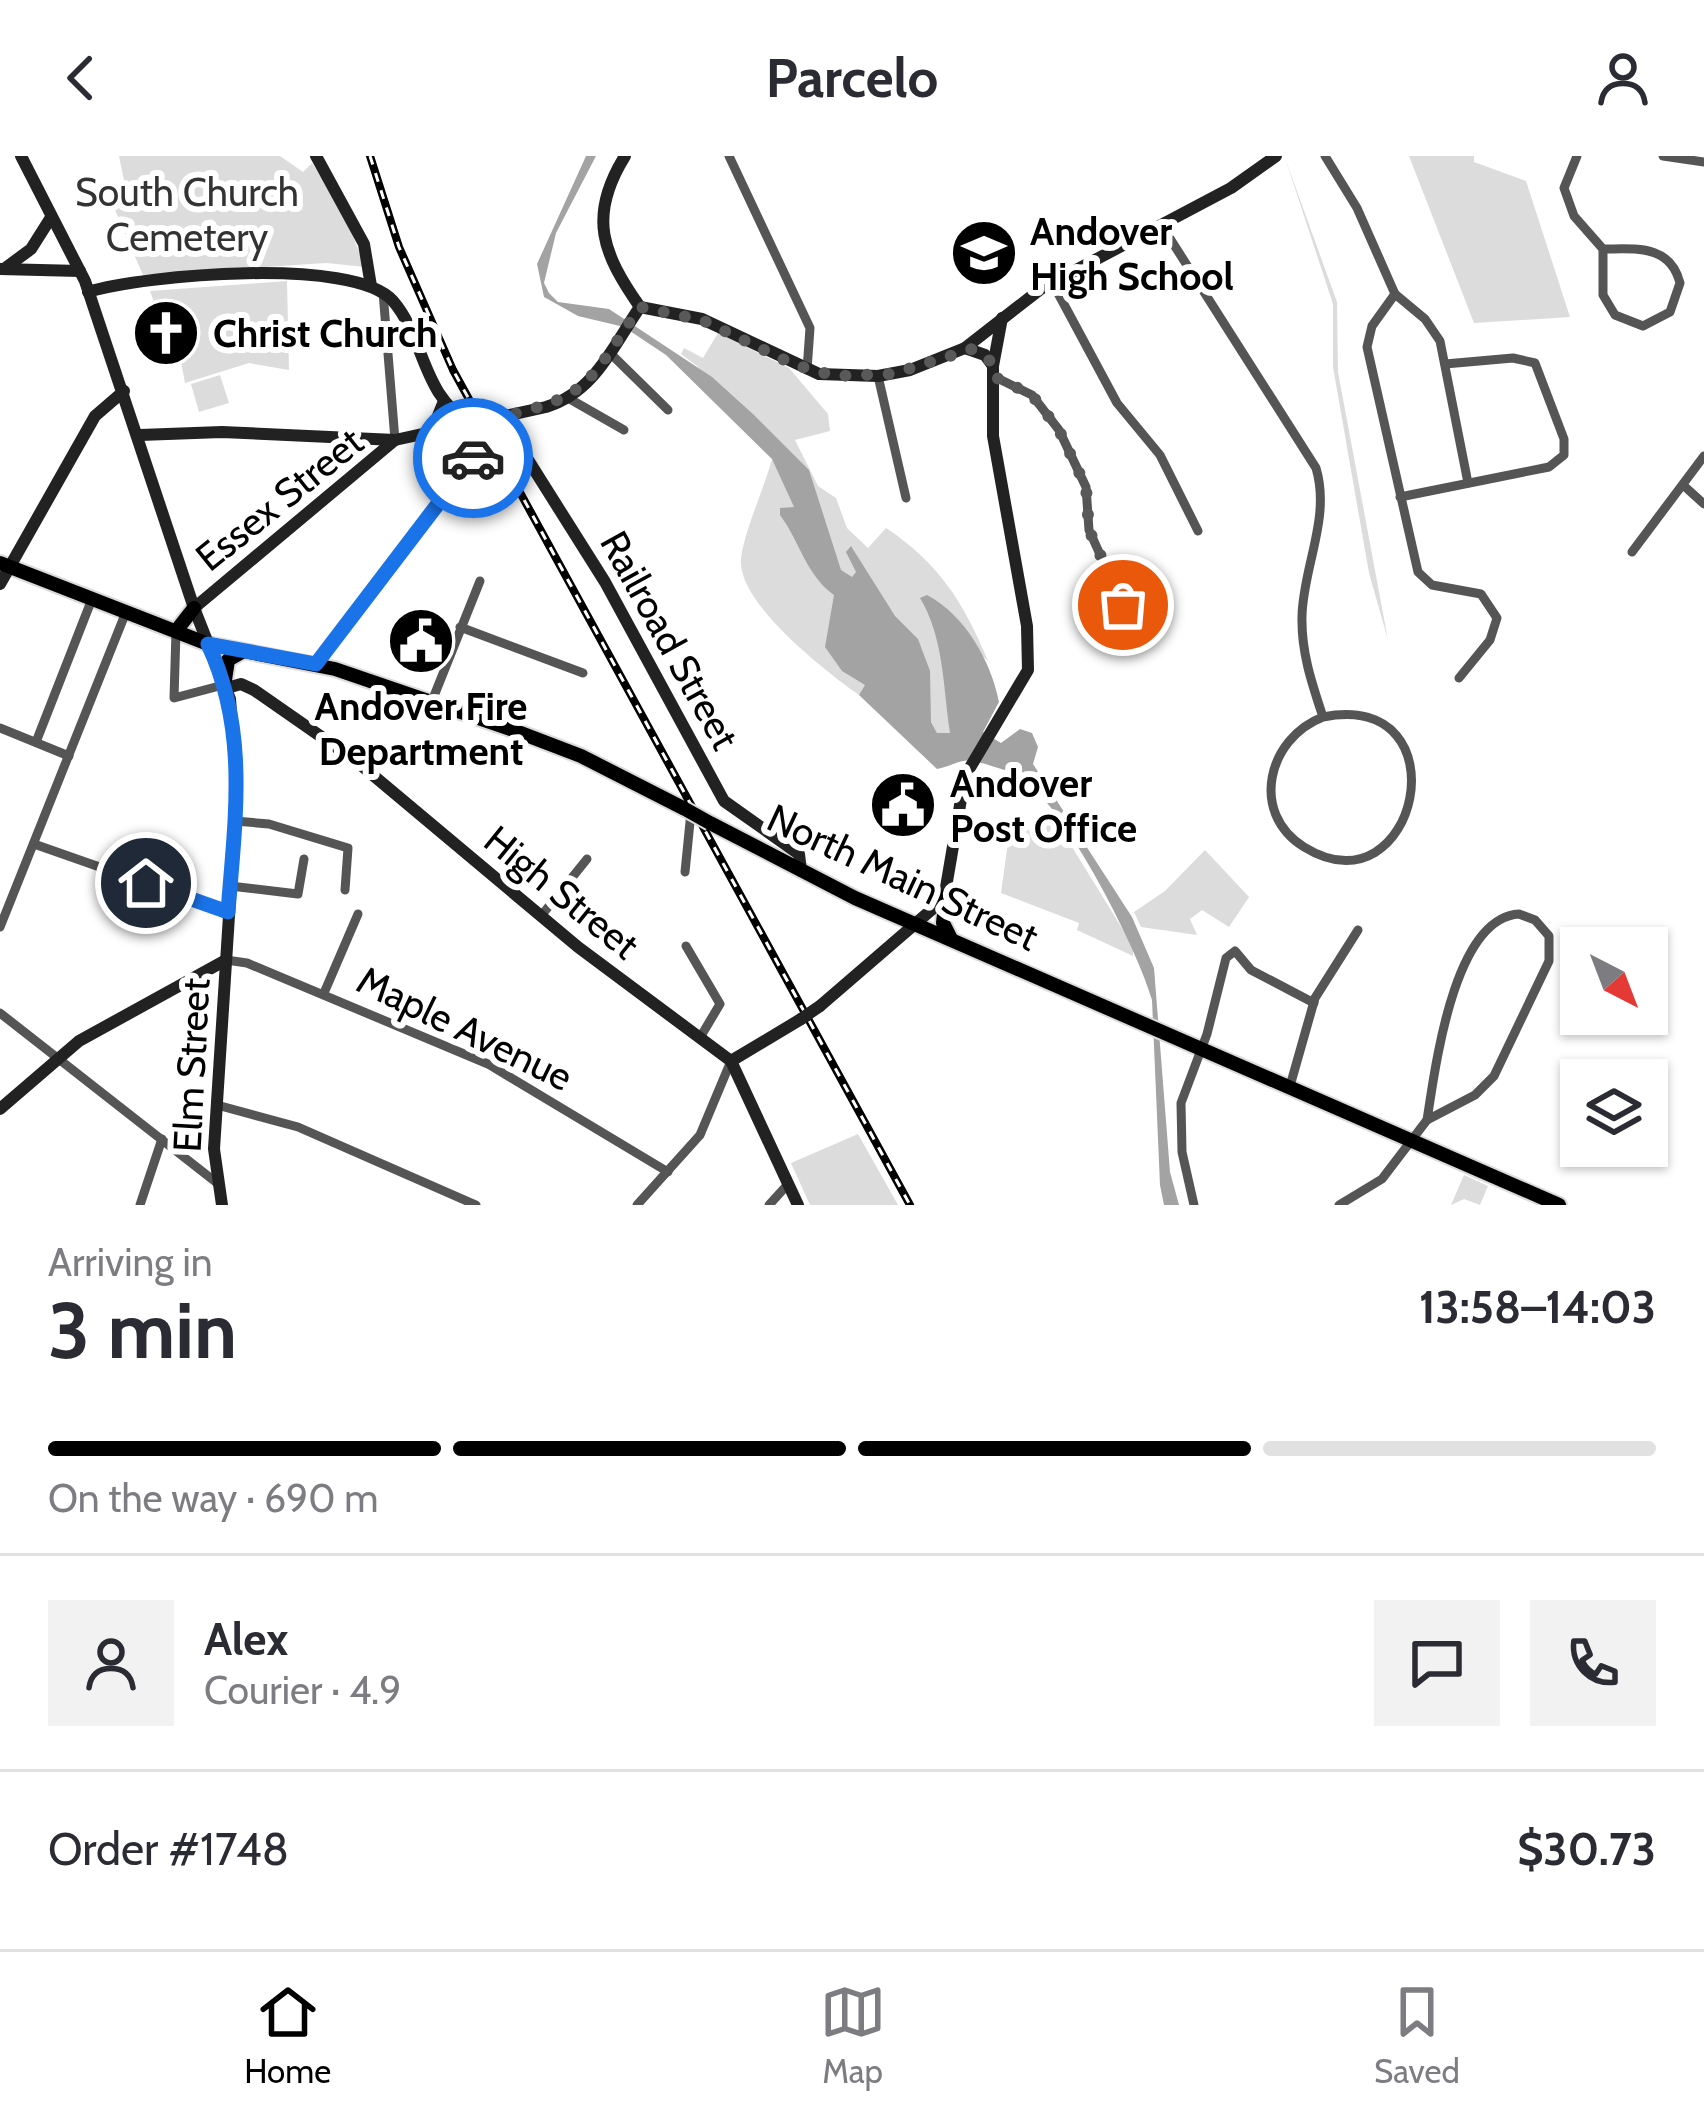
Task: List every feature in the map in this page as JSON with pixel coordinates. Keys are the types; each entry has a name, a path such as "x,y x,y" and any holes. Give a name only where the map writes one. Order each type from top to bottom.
{"main road":[{"name":"Elm Street","path":"21,156 80,271 140,435 194,608 226,684 237,744 217,1105 221,1205"},
{"path":"316,156 364,244 377,289 398,308 444,401 470,422"},
{"path":"625,156 614,179 604,247 637,312 702,320 807,370 878,376 910,370 965,348 1052,282 1162,226 1276,156"},
{"path":"2,269 31,249 50,219"},
{"path":"2,269 80,271"},
{"path":"88,292 277,273 377,289"},
{"name":"Essex Street","path":"194,608 395,440 568,398 611,354 637,312"},
{"path":"951,939 943,923 965,776 1021,686 1030,656 993,436 993,371 1002,318"},
{"path":"965,348 985,355 993,371"},
{"path":"0,584 4,564 94,416 124,391"},
{"path":"431,433 444,401"},
{"name":"Railroad Street","path":"501,417 605,582 724,800 799,854 801,871"},
{"path":"140,435 241,433 395,440"},
{"name":"North Main Street","path":"4,564 208,644 316,664 559,747 801,871 914,923 1559,1205"},
{"path":"176,631 194,608"},
{"path":"226,684 228,660 245,651"},
{"name":"High Street","path":"226,684 247,686 344,752 541,916 731,1061 798,1205"},
{"path":"731,1061 820,1006 946,896"},
{"path":"0,1109 60,1055 226,960"}],"street":[{"path":"729,156 810,328 812,351 807,370"},
{"path":"1325,156 1357,208 1395,294 1435,333 1468,483"},
{"path":"1577,156 1566,178 1566,196 1582,228 1603,249 1604,295 1615,315 1643,326 1670,312 1679,283 1670,262 1651,250 1603,249"},
{"path":"1663,156 1704,162"},
{"path":"1162,226 1316,468 1320,510 1302,612 1307,666 1323,717"},
{"path":"1052,282 1117,404 1160,455 1198,531"},
{"path":"377,289 395,440"},
{"path":"1395,294 1372,326 1367,346 1423,579 1436,586 1477,592 1496,612 1493,635 1459,678"},
{"path":"611,354 668,410"},
{"path":"1400,497 1556,465 1564,455 1564,439 1535,363 1513,358 1445,364"},
{"path":"993,371 1032,395 1059,430 1086,487 1089,530 1140,643"},
{"path":"878,376 906,498"},
{"path":"568,398 624,430"},
{"path":"316,664 501,417"},
{"path":"1632,552 1704,456"},
{"path":"1683,485 1704,504"},
{"path":"432,701 480,581"},
{"path":"36,742 92,599"},
{"path":"0,927 126,613"},
{"path":"460,627 583,674"},
{"path":"176,631 174,698 226,684"},
{"path":"1357,716 1378,724 1396,737 1412,767 1413,801 1405,822 1391,840 1361,856 1328,857 1306,849 1289,835 1273,806 1270,783 1280,751 1302,727 1323,717 1357,716"},
{"path":"0,728 69,756"},
{"path":"685,872 688,811"},
{"path":"236,821 269,824 348,848 345,890"},
{"path":"34,844 228,912"},
{"path":"230,886 298,894 304,859"},
{"path":"541,916 587,860"},
{"path":"324,993 358,914"},
{"path":"1339,1205 1382,1179 1427,1120 1485,1087 1520,1024 1550,952 1546,931 1527,915 1498,920 1477,944 1442,1024 1427,1120"},
{"path":"1290,1086 1314,1004 1358,930"},
{"path":"686,946 720,1004 701,1036"},
{"path":"1194,1205 1184,1163 1181,1112 1222,967 1235,951 1251,970 1314,1004"},
{"name":"Maple Avenue","path":"226,960 247,963 324,993 488,1064 668,1172"},
{"path":"0,1013 60,1055 217,1183"},
{"path":"638,1205 700,1136 731,1061"},
{"path":"217,1105 298,1126 476,1205"},
{"path":"140,1205 162,1139"},
{"path":"769,1205 789,1183"}],"green space":[{"name":"South Church Cemetery","path":"119,156 280,156 303,172 312,163 345,216 365,267 326,263 143,275 115,210 128,200"},
{"path":"1409,156 1474,156 1474,162 1526,181 1570,317 1474,323"},
{"path":"1285,158 1337,302 1338,372 1388,640 1369,573 1333,367 1333,304"},
{"path":"287,281 289,370 249,363 185,383 175,330 161,322 150,291"},
{"path":"718,333 789,368 828,414 830,431 795,440 818,486 836,498 847,528 868,548 886,528 905,541 948,586 969,621 988,661 976,650 947,751 927,715 930,671 836,565 814,501 697,366 681,354 684,348 703,358"},
{"path":"220,375 229,403 199,412 191,384"},
{"path":"772,459 851,607 874,673 859,695 785,634 743,576 743,547"},
{"path":"1048,808 1133,946 1133,956 1077,930 1079,923 1001,893 1009,835 1022,819 1032,826"},
{"path":"1205,850 1249,897 1229,927 1202,910 1190,919 1197,935 1141,927 1134,912 1165,891"},
{"path":"858,1134 898,1205 810,1205 791,1163"},
{"path":"1464,1175 1488,1186 1480,1205 1464,1199 1451,1205"}],"shaded area":[{"path":"586,156 596,156 556,233 544,283 549,293 558,302 609,309 712,377 809,470 841,570 852,577 856,572 846,552 851,546 895,616 918,639 930,671 931,722 937,733 950,733 938,646 920,598 927,595 964,627 990,671 999,702 983,732 1001,743 1020,729 1032,733 1038,747 1033,764 1132,917 1154,968 1170,1172 1179,1205 1164,1205 1160,1185 1152,1000 1113,909 1047,802 1025,780 1005,770 972,761 937,769 859,695 865,685 842,671 825,647 834,595 810,568 780,515 780,508 794,507 772,459 666,355 624,327 578,316 544,297 537,264"}],"railway":[{"path":"370,156 399,247 453,370 910,1205"}],"way so far":[{"path":"473,458 501,417 559,403 583,388 640,307 702,320 819,374 892,374 972,349 990,361 993,376 1012,382 1045,406 1086,487 1089,530 1123,605"}],"place":[{"name":"Andover High School","path":"984,253"},
{"name":"Christ Church","path":"166,333"},
{"name":"Andover Fire Department","path":"421,641"},
{"name":"Andover Post Office","path":"903,805"}],"route":[{"path":"146,883 228,912 237,744 226,684 208,644 316,664 473,458"}]}
